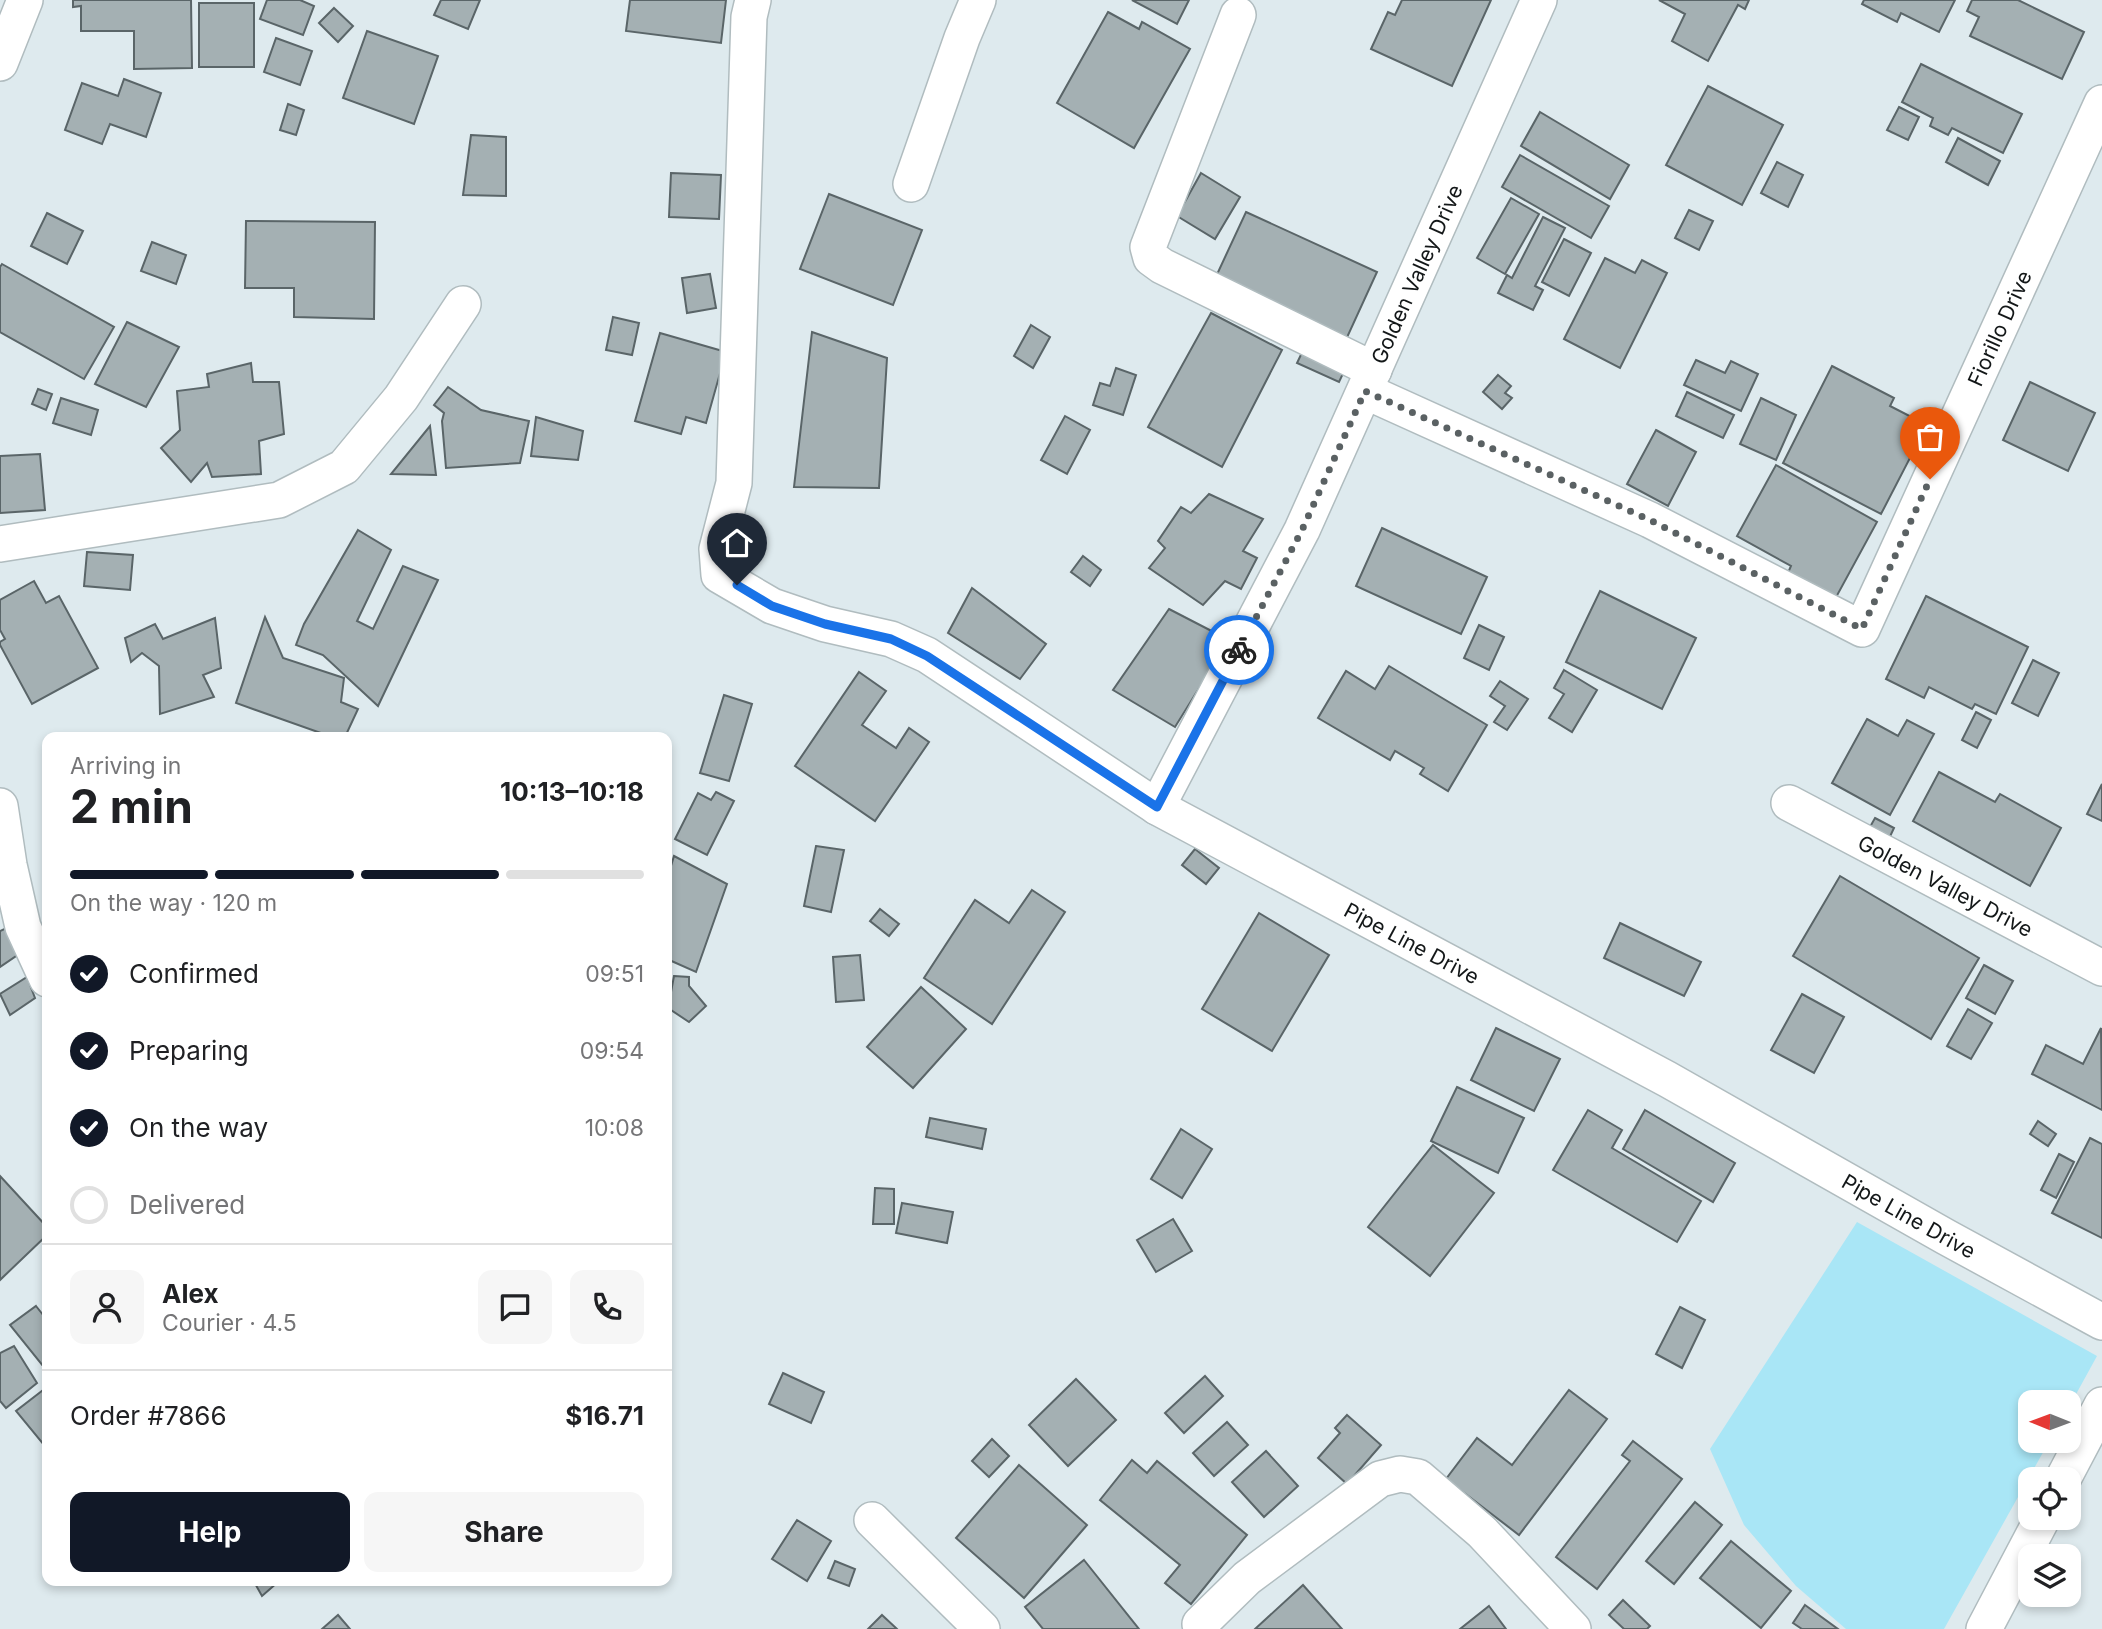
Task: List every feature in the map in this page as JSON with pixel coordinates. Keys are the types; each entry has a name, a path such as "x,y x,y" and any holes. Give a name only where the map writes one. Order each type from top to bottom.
{"street":[{"path":"0,63 25,0"},
{"name":"Pipe Line Drive","path":"753,0 749,17 734,483 717,549 719,575 772,606 825,624 891,639 927,656 1157,807 1667,1079 2102,1322"},
{"path":"911,184 978,0"},
{"name":"Golden Valley Drive","path":"1157,807 1302,530 1539,0"},
{"path":"1238,15 1147,247 1151,258 1162,266 1369,380"},
{"name":"Fiorillo Drive","path":"1369,380 1862,629 2102,103"},
{"path":"0,544 279,500 344,467 401,398 463,304"},
{"name":"Golden Valley Drive","path":"1789,803 2102,968"},
{"path":"0,806 9,865 23,926 42,968"},
{"path":"2069,1467 2102,1405"},
{"path":"1200,1624 1247,1578 1380,1479 1400,1474 1418,1477 1482,1532 1573,1629"},
{"path":"872,1520 982,1629"},
{"path":"1984,1629 2036,1530"}],"shaded area":[{"path":"1857,1222 2097,1356 2078,1390 2018,1390 2018,1453 2043,1453 2035,1467 2018,1467 2018,1497 1944,1629 1846,1629 1796,1586 1744,1525 1710,1449"}],"building":[{"path":"73,0 191,0 192,68 134,69 134,31 81,31 81,6 73,7"},
{"path":"267,0 300,0 314,6 303,35 260,19"},
{"path":"441,0 480,0 468,29 434,15"},
{"path":"630,0 726,0 721,43 626,31"},
{"path":"1132,0 1189,0 1177,24"},
{"path":"1402,0 1491,0 1452,86 1371,49 1388,12 1395,15"},
{"path":"1659,0 1749,0 1745,9 1738,5 1708,61 1672,41 1685,14"},
{"path":"1864,0 1955,0 1939,32 1901,13 1897,22 1862,4"},
{"path":"1972,0 2018,0 2084,32 2062,79 1970,36 1979,17 1967,11"},
{"path":"199,3 254,3 254,67 199,67"},
{"path":"334,8 353,26 338,42 319,23"},
{"path":"1108,12 1139,29 1142,22 1190,49 1134,148 1057,103"},
{"path":"367,31 438,56 414,124 343,98"},
{"path":"276,38 312,51 300,85 264,72"},
{"path":"1921,64 2022,114 2003,153 1952,128 1948,135 1930,126 1933,118 1902,102"},
{"path":"124,79 161,93 146,137 110,124 102,144 65,130 82,83 118,96"},
{"path":"1708,86 1783,125 1742,205 1666,165"},
{"path":"288,104 304,110 296,135 280,130"},
{"path":"1899,107 1919,117 1908,140 1887,130"},
{"path":"1540,112 1629,165 1610,199 1521,146"},
{"path":"471,135 506,137 506,196 463,195"},
{"path":"1958,138 2000,161 1988,185 1946,162"},
{"path":"1520,155 1609,206 1591,238 1502,187"},
{"path":"1777,162 1803,175 1788,207 1761,193"},
{"path":"671,173 721,175 719,219 669,217"},
{"path":"1201,173 1240,197 1215,239 1177,216"},
{"path":"829,194 922,230 893,305 800,269"},
{"path":"1511,198 1539,214 1505,274 1477,258"},
{"path":"1689,210 1713,221 1699,250 1675,238"},
{"path":"1246,212 1377,272 1344,344 1213,283"},
{"path":"47,213 83,231 67,264 31,246"},
{"path":"1543,217 1565,228 1535,286 1543,290 1533,310 1498,293 1507,275 1512,278"},
{"path":"246,221 375,222 374,319 294,317 294,288 245,288"},
{"path":"1564,239 1591,253 1569,296 1542,282"},
{"path":"152,242 186,255 176,284 141,271"},
{"path":"1605,258 1635,273 1642,260 1667,273 1620,368 1564,339"},
{"path":"2,264 114,327 84,379 0,332"},
{"path":"710,274 716,308 687,313 682,278"},
{"path":"1211,313 1282,350 1222,467 1148,427"},
{"path":"613,317 639,323 632,355 606,350"},
{"path":"127,322 179,347 146,407 95,384"},
{"path":"1031,325 1050,337 1033,368 1014,356"},
{"path":"812,332 887,358 879,488 794,487"},
{"path":"660,333 726,352 706,423 686,417 681,434 635,421"},
{"path":"1307,342 1349,361 1339,382 1297,363"},
{"path":"1696,360 1725,373 1731,361 1758,374 1741,411 1684,385"},
{"path":"251,363 253,382 279,382 284,434 259,441 261,474 212,477 207,463 191,482 161,448 180,430 177,391 209,387 207,374"},
{"path":"1832,366 1894,398 1890,406 1927,425 1881,514 1783,463"},
{"path":"1116,368 1136,375 1123,415 1093,405 1100,383 1110,386"},
{"path":"1498,375 1511,386 1505,393 1512,398 1502,409 1483,392"},
{"path":"2030,382 2095,413 2068,471 2003,440"},
{"path":"448,387 481,410 529,421 520,463 446,468 442,421 444,413 434,405"},
{"path":"38,389 52,394 46,410 32,404"},
{"path":"1687,392 1734,415 1723,438 1676,416"},
{"path":"61,398 98,410 91,435 53,423"},
{"path":"1761,398 1796,415 1776,460 1740,444"},
{"path":"1065,416 1090,430 1067,474 1041,460"},
{"path":"536,417 583,431 578,460 531,456"},
{"path":"430,426 436,475 391,474"},
{"path":"1656,430 1696,452 1668,506 1627,484"},
{"path":"40,454 45,510 0,513 0,456"},
{"path":"1776,465 1877,522 1834,601 1787,575 1791,566 1737,536"},
{"path":"1209,494 1263,519 1243,551 1257,558 1241,589 1225,581 1203,605 1149,568 1165,548 1158,541 1181,507 1191,513"},
{"path":"1382,528 1487,577 1461,634 1356,586"},
{"path":"358,530 391,550 357,621 373,629 403,566 438,580 378,706 323,655 296,645 304,624"},
{"path":"87,552 133,555 130,590 84,586"},
{"path":"1083,556 1101,570 1090,586 1071,572"},
{"path":"34,581 46,603 59,596 98,668 32,704 0,645 5,639 0,630 0,600"},
{"path":"972,588 1046,644 1020,679 948,633"},
{"path":"1600,591 1696,638 1662,709 1566,662"},
{"path":"1926,596 2028,647 1996,714 1975,704 1972,709 1929,687 1924,698 1886,679"},
{"path":"1169,609 1229,640 1175,727 1113,690"},
{"path":"265,617 283,658 344,678 341,702 358,709 347,732 318,732 236,703"},
{"path":"215,618 221,668 203,675 214,697 160,714 159,666 142,653 131,662 125,638 155,624 163,639"},
{"path":"1479,625 1504,637 1489,670 1464,658"},
{"path":"2033,660 2059,673 2038,716 2012,703"},
{"path":"1389,666 1487,725 1448,791 1420,774 1424,768 1395,751 1390,760 1318,718 1346,671 1375,689"},
{"path":"1564,670 1597,690 1572,732 1549,718 1564,694 1554,688"},
{"path":"859,672 886,691 862,725 896,748 909,728 929,742 875,821 795,766"},
{"path":"1500,681 1528,699 1507,730 1494,722 1505,706 1490,696"},
{"path":"724,695 752,704 729,781 700,773"},
{"path":"1976,712 1991,720 1977,748 1962,740"},
{"path":"1867,719 1898,736 1907,720 1934,734 1890,815 1832,783"},
{"path":"1939,772 1995,802 2000,794 2061,828 2030,886 1913,821"},
{"path":"2102,784 2102,821 2087,814"},
{"path":"716,792 734,801 707,855 675,839 698,793 711,800"},
{"path":"1875,818 1894,828 1886,845 1866,834"},
{"path":"816,846 844,850 831,912 804,906"},
{"path":"1195,849 1219,868 1206,884 1182,865"},
{"path":"674,856 727,884 696,972 672,961"},
{"path":"1840,876 1979,958 1931,1039 1793,956"},
{"path":"1032,890 1065,912 992,1024 924,978 975,900 1009,923"},
{"path":"880,909 899,924 889,936 870,921"},
{"path":"1259,913 1329,955 1272,1051 1202,1009"},
{"path":"1620,923 1701,962 1684,996 1604,958"},
{"path":"11,926 19,954 0,967 0,931"},
{"path":"860,955 864,1000 836,1002 833,957"},
{"path":"1984,965 2013,981 1995,1014 1966,998"},
{"path":"674,976 689,977 689,986 706,1006 689,1022 672,1011"},
{"path":"27,977 35,998 10,1015 0,994"},
{"path":"921,987 966,1029 913,1088 867,1047"},
{"path":"1802,994 1844,1017 1814,1073 1771,1050"},
{"path":"1968,1009 1992,1023 1971,1059 1947,1046"},
{"path":"1496,1028 1560,1059 1534,1111 1471,1080"},
{"path":"2101,1028 2102,1110 2032,1074 2046,1045 2083,1064"},
{"path":"1457,1087 1524,1118 1498,1173 1431,1141"},
{"path":"1588,1110 1622,1130 1612,1148 1701,1201 1677,1242 1553,1170"},
{"path":"1645,1110 1735,1163 1713,1202 1623,1149"},
{"path":"930,1118 986,1129 982,1149 926,1137"},
{"path":"2038,1121 2056,1134 2048,1146 2030,1134"},
{"path":"1181,1129 1212,1149 1182,1198 1151,1179"},
{"path":"2090,1138 2102,1144 2102,1238 2052,1213"},
{"path":"1433,1145 1494,1193 1430,1276 1368,1227"},
{"path":"2059,1154 2074,1162 2056,1198 2041,1190"},
{"path":"0,1176 42,1222 42,1240 0,1280"},
{"path":"875,1188 894,1189 894,1224 873,1224"},
{"path":"902,1203 953,1212 947,1243 896,1233"},
{"path":"1173,1219 1192,1251 1156,1272 1137,1240"},
{"path":"36,1306 42,1314 42,1365 10,1325"},
{"path":"1680,1307 1705,1320 1682,1368 1656,1354"},
{"path":"14,1346 37,1383 6,1408 0,1401 0,1353"},
{"path":"783,1373 824,1392 811,1423 769,1404"},
{"path":"1205,1376 1223,1396 1184,1433 1165,1413"},
{"path":"1076,1379 1116,1420 1068,1466 1029,1425"},
{"path":"1569,1390 1607,1419 1519,1535 1446,1479 1477,1438 1512,1465"},
{"path":"42,1391 42,1443 16,1411"},
{"path":"1347,1415 1381,1445 1347,1484 1318,1458 1340,1433 1335,1428"},
{"path":"1227,1422 1248,1445 1214,1476 1193,1453"},
{"path":"992,1439 1009,1456 989,1477 972,1461"},
{"path":"1633,1441 1682,1479 1597,1589 1556,1557 1630,1461 1622,1455"},
{"path":"1266,1451 1298,1486 1264,1517 1232,1482"},
{"path":"1132,1460 1147,1473 1157,1461 1247,1535 1191,1604 1165,1583 1180,1565 1100,1500"},
{"path":"1019,1465 1087,1525 1024,1598 956,1538"},
{"path":"1695,1502 1722,1525 1674,1584 1646,1561"},
{"path":"797,1520 831,1541 807,1581 772,1559"},
{"path":"1731,1541 1791,1591 1761,1628 1700,1578"},
{"path":"1084,1560 1139,1629 1043,1629 1025,1607"},
{"path":"835,1561 855,1569 849,1586 828,1578"},
{"path":"1303,1585 1342,1629 1255,1629"},
{"path":"256,1586 273,1586 262,1596"},
{"path":"1623,1600 1650,1626 1647,1629 1624,1629 1609,1615"},
{"path":"1805,1605 1838,1629 1802,1629 1793,1623"},
{"path":"1489,1606 1506,1629 1460,1629"},
{"path":"338,1615 350,1629 322,1629"},
{"path":"882,1615 897,1629 868,1629"}],"way so far":[{"path":"1239,650 1302,530 1365,391 1650,520 1862,629 1930,479"}],"route":[{"path":"737,585 772,606 825,624 891,639 927,656 1157,807 1239,650"}]}
